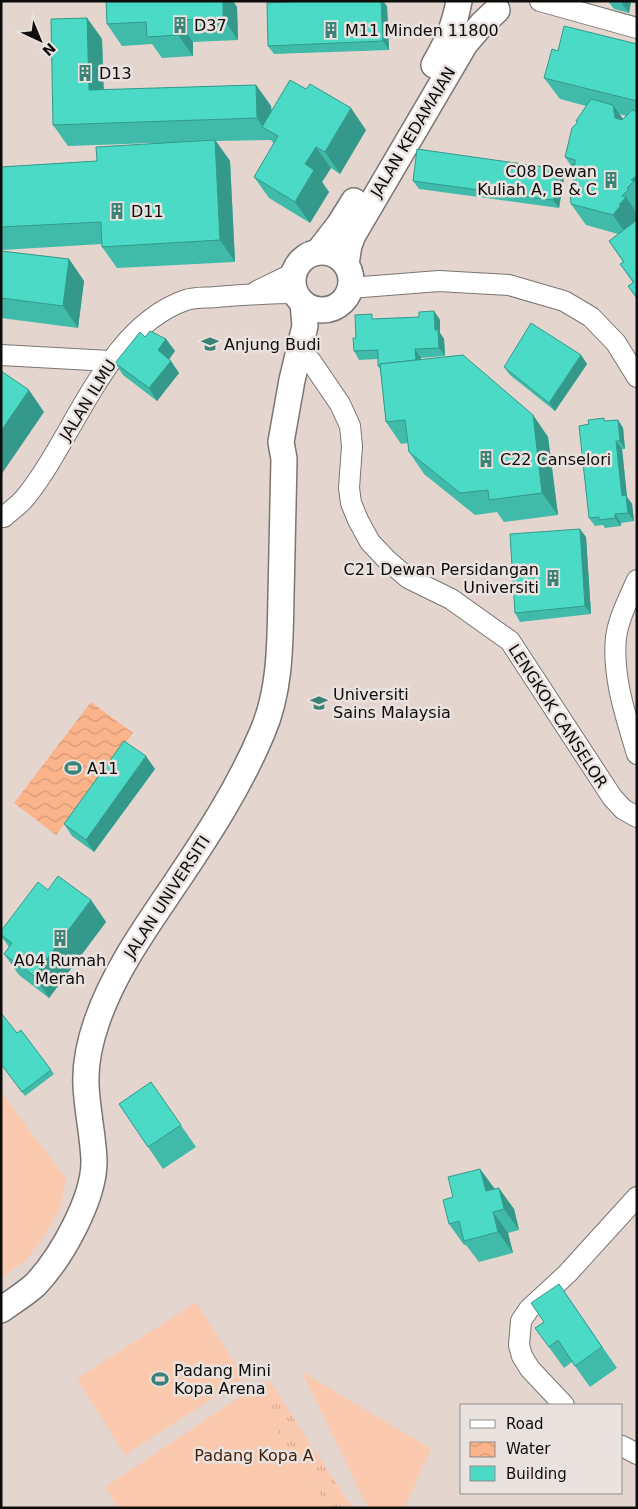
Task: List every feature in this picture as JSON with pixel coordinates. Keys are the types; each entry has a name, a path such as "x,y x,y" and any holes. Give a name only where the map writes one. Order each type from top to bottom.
{"street":[{"name":"JALAN KEDAMAIAN","path":"318,252 339,225 450,38 456,21 459,1"},
{"path":"469,1 478,8 487,11 505,6"},
{"path":"540,1 637,28"},
{"name":"JALAN KEDAMAIAN","path":"346,264 349,245 353,235 466,44 482,24 505,6"},
{"path":"318,252 333,254 346,264 350,271 350,288 347,296 334,308 323,310 312,308 298,289 303,259 318,252"},
{"path":"350,288 439,281 509,285 564,301 591,317 616,343 637,377"},
{"name":"JALAN ILMU","path":"1,517 23,500 40,477 110,361 140,330 167,308 188,300 298,289"},
{"name":"JALAN UNIVERSITI","path":"1,1310 35,1285 66,1244 82,1212 90,1187 94,1162 85,1084 86,1068 95,1025 109,990 138,940 225,808 263,731 277,684 280,646 284,459 281,442 292,380 305,326 298,289"},
{"name":"JALAN UNIVERSITI","path":"284,459 292,448 310,360 318,332 324,318 334,308"},
{"path":"1,354 110,361"},
{"name":"LENGKOK CANSELOR","path":"310,360 340,404 350,426 352,446 351,503 370,542 408,578 451,599 510,641 612,797 623,809 637,817"},
{"path":"636,582 621,618 616,638 617,675 637,754"},
{"path":"563,1404 530,1369 522,1356 519,1345 521,1321 529,1308 581,1260 637,1198"},
{"path":"623,1447 637,1454"}],"shaded area":[{"name":"Universiti Sains Malaysia","path":"1,1 637,1 637,1508 1,1508"}],"green space":[{"path":"1,1092 66,1179 60,1209 43,1238 26,1260 1,1278"},
{"name":"Padang Mini Kopa Arena","path":"196,1302 244,1378 125,1455 77,1379"},
{"path":"302,1372 431,1449 405,1506 406,1508 368,1508"},
{"name":"Padang Kopa A","path":"269,1380 352,1508 128,1508 114,1486"},
{"name":"Padang Kopa A","path":"250,1390 329,1508 118,1508 105,1487"}],"water":[{"name":"A11","path":"91,702 133,733 56,835 14,803"}],"building":[{"path":"106,1 223,1 223,18 178,20 178,35 147,37 146,22 107,24"},
{"name":"M11 Minden 11800","path":"381,1 383,41 268,46 267,3"},
{"path":"87,18 89,90 256,85 257,118 53,125 51,19"},
{"path":"564,26 637,44 637,101 544,78 552,49 558,51"},
{"path":"290,80 306,89 310,84 351,108 325,152 316,147 305,164 314,170 295,202 254,177 278,136 262,127"},
{"name":"C08 Dewan Kuliah A, B & C","path":"591,99 613,105 615,118 622,120 632,110 637,112 637,177 631,180 634,181 622,196 626,197 613,215 571,204 570,191 573,192 571,182 574,183 572,173 574,174 573,164 575,165 575,160 565,157 572,128 578,122 576,121"},
{"name":"D11","path":"215,140 220,240 102,247 101,222 1,227 1,167 97,161 96,147"},
{"path":"417,149 558,169 553,200 413,181"},
{"path":"637,220 637,298 628,286 634,282 620,264 624,262 609,241"},
{"path":"1,251 69,259 63,306 1,298"},
{"path":"434,311 435,330 438,330 439,348 415,349 416,360 380,364 378,366 378,350 354,351 353,338 356,338 355,315 372,314 372,319 419,317 419,312"},
{"path":"531,323 581,355 549,403 504,367"},
{"path":"150,331 166,339 158,350 171,361 149,388 115,363 140,332 145,337"},
{"name":"C22 Canselori","path":"463,355 533,415 542,493 489,500 488,490 460,493 409,452 405,420 386,422 380,364"},
{"path":"1,371 29,390 1,431"},
{"path":"604,418 604,421 618,420 620,441 616,441 622,496 626,495 628,513 615,514 615,518 599,520 599,517 589,518 579,426 589,424 588,420"},
{"name":"C21 Dewan Persidangan Universiti","path":"580,529 585,606 515,613 510,534"},
{"path":"124,741 146,756 86,840 64,824"},
{"path":"58,876 91,900 34,976 4,954 12,943 1,935 1,931 38,882 48,890"},
{"path":"1,1013 17,1033 21,1030 51,1070 22,1092 1,1064"},
{"path":"151,1082 181,1125 148,1147 119,1104"},
{"path":"480,1169 486,1191 499,1188 504,1209 493,1212 498,1232 464,1241 459,1221 449,1224 443,1200 453,1197 448,1177"},
{"path":"559,1284 602,1347 575,1366 558,1340 549,1347 535,1328 544,1322 531,1303"}],"place":[{"name":"D37","path":"180,25"},
{"name":"M11 Minden 11800","path":"331,30"},
{"name":"D13","path":"85,73"},
{"name":"C08 Dewan Kuliah A, B & C","path":"611,180"},
{"name":"D11","path":"117,211"},
{"name":"Anjung Budi","path":"210,344"},
{"name":"C22 Canselori","path":"486,459"},
{"name":"C21 Dewan Persidangan Universiti","path":"553,578"},
{"name":"Universiti Sains Malaysia","path":"319,703"},
{"name":"A11","path":"73,768"},
{"name":"A04 Rumah Merah","path":"60,938"},
{"name":"Padang Mini Kopa Arena","path":"160,1379"}]}
